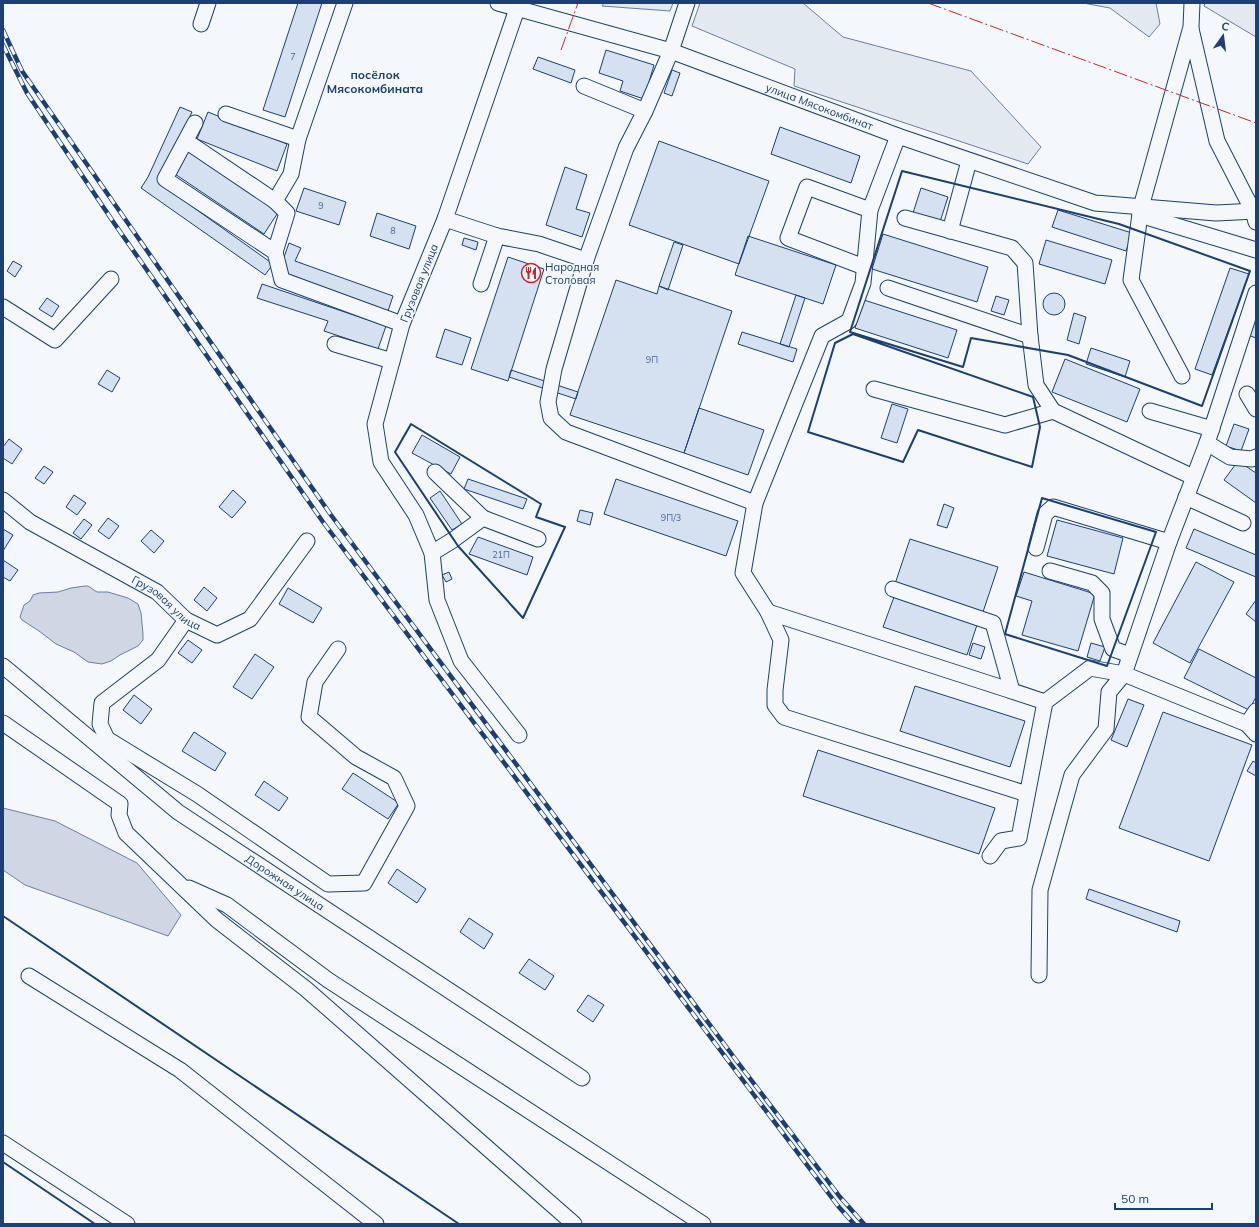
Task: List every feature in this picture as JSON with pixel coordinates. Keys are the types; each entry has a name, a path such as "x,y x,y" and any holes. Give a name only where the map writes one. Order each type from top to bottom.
{"street":[{"path":"201,24 208,3"},
{"path":"275,201 291,174 298,139 345,3"},
{"name":"улица Мясокомбинат","path":"498,3 518,6 671,51 969,161 1095,203 1141,211"},
{"path":"687,3 671,51 645,111 626,148 586,260 554,369 548,402 551,418 566,432 755,503"},
{"path":"1182,376 1131,280 1141,211 1191,27 1192,3"},
{"name":"Грузовая улица","path":"518,6 445,219 402,324 375,424 381,462 416,515 432,553 436,600 461,661 520,735"},
{"path":"1191,27 1217,141 1255,215"},
{"path":"584,86 645,111"},
{"path":"226,114 298,139"},
{"path":"195,123 166,179 275,252"},
{"path":"898,136 870,210 863,283 849,321 822,336 755,503 743,573 768,612 781,640 774,690 775,705 784,717 1027,794"},
{"path":"186,141 275,201 287,213 275,252 282,280 402,324"},
{"path":"950,231 969,161"},
{"path":"864,267 788,238 807,187 870,210"},
{"path":"1141,211 1255,215"},
{"path":"1141,211 1256,250"},
{"path":"905,218 1012,248 1025,263 1030,336 1036,385 1053,411 1194,477"},
{"path":"445,219 497,236 539,244 586,260"},
{"path":"481,284 497,236"},
{"path":"3,307 55,340 111,279"},
{"path":"888,288 1030,336"},
{"path":"1039,975 1040,890 1072,775 1106,730 1109,692 1124,674 1169,542 1212,429 1256,293"},
{"path":"335,344 392,361"},
{"path":"874,389 1005,425 1053,411"},
{"path":"1247,394 1256,409"},
{"path":"1150,411 1212,429"},
{"path":"1207,443 1230,457 1252,459 1256,457"},
{"path":"435,472 483,518 538,539"},
{"path":"1186,497 1243,523"},
{"name":"Грузовая улица","path":"3,500 30,522 157,592 186,620 217,634 250,619 307,541"},
{"path":"1036,548 1045,514 1053,507 1169,542"},
{"path":"432,553 483,518"},
{"path":"1050,571 1092,583 1102,593 1102,619 1113,649 1130,655"},
{"path":"893,589 993,623 1012,691"},
{"path":"768,612 1045,702"},
{"path":"186,620 158,660 102,703 100,724 107,739 197,794 328,884 364,883 407,806 394,778 356,757 309,717 315,682 338,648"},
{"name":"Дорожная улица","path":"3,666 178,812 582,1078"},
{"path":"990,856 1000,841 1019,838 1045,702 1090,668 1124,674 1252,729 1256,710"},
{"path":"3,723 120,804 119,815 126,833 178,884 217,920 306,989 574,1224"},
{"path":"178,884 227,905 328,980 703,1224"},
{"path":"29,976 180,1070 376,1224"},
{"path":"3,1143 127,1224"}],"shaded area":[{"path":"604,3 673,3 670,11 602,6"},
{"path":"700,3 803,3 843,37 971,71 1041,147 1028,164 794,86 795,69 692,26"},
{"path":"1083,3 1156,3 1160,24 1149,37 1110,8"},
{"path":"1205,3 1256,3 1256,37 1204,6"},
{"path":"88,586 97,592 108,592 128,598 138,604 141,613 143,640 138,646 111,661 102,664 88,662 74,652 56,644 22,620 20,617 24,605 30,601 33,595 39,593 58,592"},
{"path":"3,808 55,821 137,863 181,915 168,936 25,885 3,870"}],"building":[{"path":"298,3 322,3 285,117 263,110"},
{"path":"606,50 654,65 644,99 620,91 623,81 599,73"},
{"path":"538,57 575,70 571,83 533,69"},
{"path":"672,70 680,73 672,96 664,93"},
{"path":"180,107 192,112 159,183 273,264 265,275 141,188 148,177"},
{"path":"208,112 287,144 277,171 197,139"},
{"path":"780,127 860,156 851,183 771,154"},
{"path":"659,141 769,181 739,264 629,225"},
{"path":"187,150 279,211 264,234 172,172"},
{"path":"565,167 587,175 576,209 590,213 582,237 546,225"},
{"path":"304,188 346,202 339,225 296,211"},
{"path":"921,188 948,197 939,225 912,216"},
{"path":"1058,210 1132,233 1126,251 1052,227"},
{"path":"377,213 416,226 409,249 370,236"},
{"path":"883,234 988,267 977,302 872,269"},
{"path":"748,236 836,265 823,304 735,275"},
{"path":"464,238 478,242 476,250 462,245"},
{"path":"1046,240 1112,260 1105,284 1039,264"},
{"path":"674,242 683,245 668,290 659,286"},
{"path":"289,243 301,248 295,261 393,296 388,311 288,274 283,260"},
{"path":"508,257 544,269 508,381 471,369"},
{"path":"13,261 22,266 15,277 7,271"},
{"path":"1230,268 1249,274 1212,375 1195,369"},
{"path":"616,280 657,294 659,286 732,311 684,453 570,415"},
{"path":"262,284 386,326 378,349 324,331 328,321 257,298"},
{"path":"1054,293 1058,294 1064,300 1064,308 1058,314 1054,315 1050,314 1044,308 1043,304 1044,300 1050,294"},
{"path":"796,295 805,298 789,347 780,344"},
{"path":"996,296 1009,300 1004,315 991,311"},
{"path":"47,298 59,306 52,317 39,309"},
{"path":"864,300 957,330 948,358 855,328"},
{"path":"1256,309 1256,338 1248,335"},
{"path":"1074,313 1086,317 1079,344 1067,340"},
{"path":"445,329 471,338 462,365 436,357"},
{"path":"742,332 797,349 793,362 738,344"},
{"path":"1091,348 1130,361 1125,377 1086,364"},
{"path":"1065,359 1140,389 1127,422 1052,392"},
{"path":"107,370 120,378 112,392 98,384"},
{"path":"511,370 578,392 576,399 509,377"},
{"path":"892,404 908,409 897,443 881,438"},
{"path":"699,408 764,430 748,475 684,453"},
{"path":"1234,424 1249,429 1241,451 1226,446"},
{"path":"422,435 460,457 451,474 412,453"},
{"path":"9,439 22,449 12,464 3,458 3,447"},
{"path":"1238,461 1256,473 1256,503 1224,480"},
{"path":"44,466 53,472 44,484 35,478"},
{"path":"468,479 527,499 523,509 464,489"},
{"path":"616,479 738,521 726,556 604,514"},
{"path":"233,490 246,502 232,518 219,507"},
{"path":"440,491 462,524 452,530 430,498"},
{"path":"74,495 86,503 77,515 66,507"},
{"path":"944,504 954,508 947,528 937,525"},
{"path":"580,510 593,513 590,525 577,521"},
{"path":"108,518 119,526 109,539 98,531"},
{"path":"84,519 92,525 81,539 73,533"},
{"path":"1057,520 1123,538 1114,574 1047,556"},
{"path":"3,529 13,535 3,551"},
{"path":"1194,529 1256,555 1256,577 1186,548"},
{"path":"151,530 164,541 154,553 141,541"},
{"path":"478,537 533,557 527,575 469,554"},
{"path":"910,539 998,567 983,612 895,584"},
{"path":"3,560 18,570 10,581 3,577"},
{"path":"1196,562 1234,582 1190,663 1153,643"},
{"path":"449,572 452,579 446,582 442,575"},
{"path":"1024,572 1095,594 1078,651 1022,635 1032,601 1016,596"},
{"path":"204,587 217,598 207,611 194,600"},
{"path":"288,588 322,608 313,623 279,604"},
{"path":"894,597 977,625 967,655 883,627"},
{"path":"1256,600 1256,622 1246,614"},
{"path":"188,640 202,650 192,663 178,653"},
{"path":"973,643 985,647 981,659 969,655"},
{"path":"1091,643 1105,647 1100,661 1087,657"},
{"path":"1199,649 1256,678 1256,697 1249,710 1184,678"},
{"path":"255,654 274,667 252,699 233,687"},
{"path":"915,686 1025,721 1010,767 900,731"},
{"path":"134,695 152,709 141,724 123,710"},
{"path":"1128,699 1144,705 1127,747 1111,740"},
{"path":"1163,712 1252,745 1209,861 1119,828"},
{"path":"194,732 226,753 215,771 182,751"},
{"path":"818,750 995,808 979,854 803,796"},
{"path":"1253,761 1256,763 1256,776 1247,771"},
{"path":"353,773 399,803 388,819 342,789"},
{"path":"264,781 288,798 279,811 255,795"},
{"path":"397,869 426,889 417,903 388,883"},
{"path":"1089,889 1180,921 1177,932 1086,899"},
{"path":"469,918 493,934 484,949 460,932"},
{"path":"529,959 554,976 545,990 519,973"},
{"path":"588,995 604,1005 593,1022 577,1011"}],"railway":[{"path":"3,30 22,71 331,515 736,1060 840,1197 864,1224"},
{"path":"3,45 27,93 114,223 323,522 754,1095 838,1206 854,1224"}],"wall":[{"path":"902,171 1119,224 1250,271 1202,406 1068,355 971,338 963,367 850,332 902,171"},
{"path":"853,334 1033,397 1040,427 1032,467 918,430 903,462 808,432 835,343 853,334"},
{"path":"411,424 541,504 536,517 565,527 523,618 458,546 395,452 411,424"},
{"path":"1042,498 1156,532 1107,666 1005,634 1042,498"},
{"path":"3,916 459,1224"},
{"path":"3,1162 95,1224"}],"power":[{"path":"561,50 578,3"},
{"path":"928,3 1256,123"}],"place":[{"name":"Народная Столовая","path":"531,273"}],"district":[{"name":"посёлок Мясокомбината","path":"375,82"}]}
